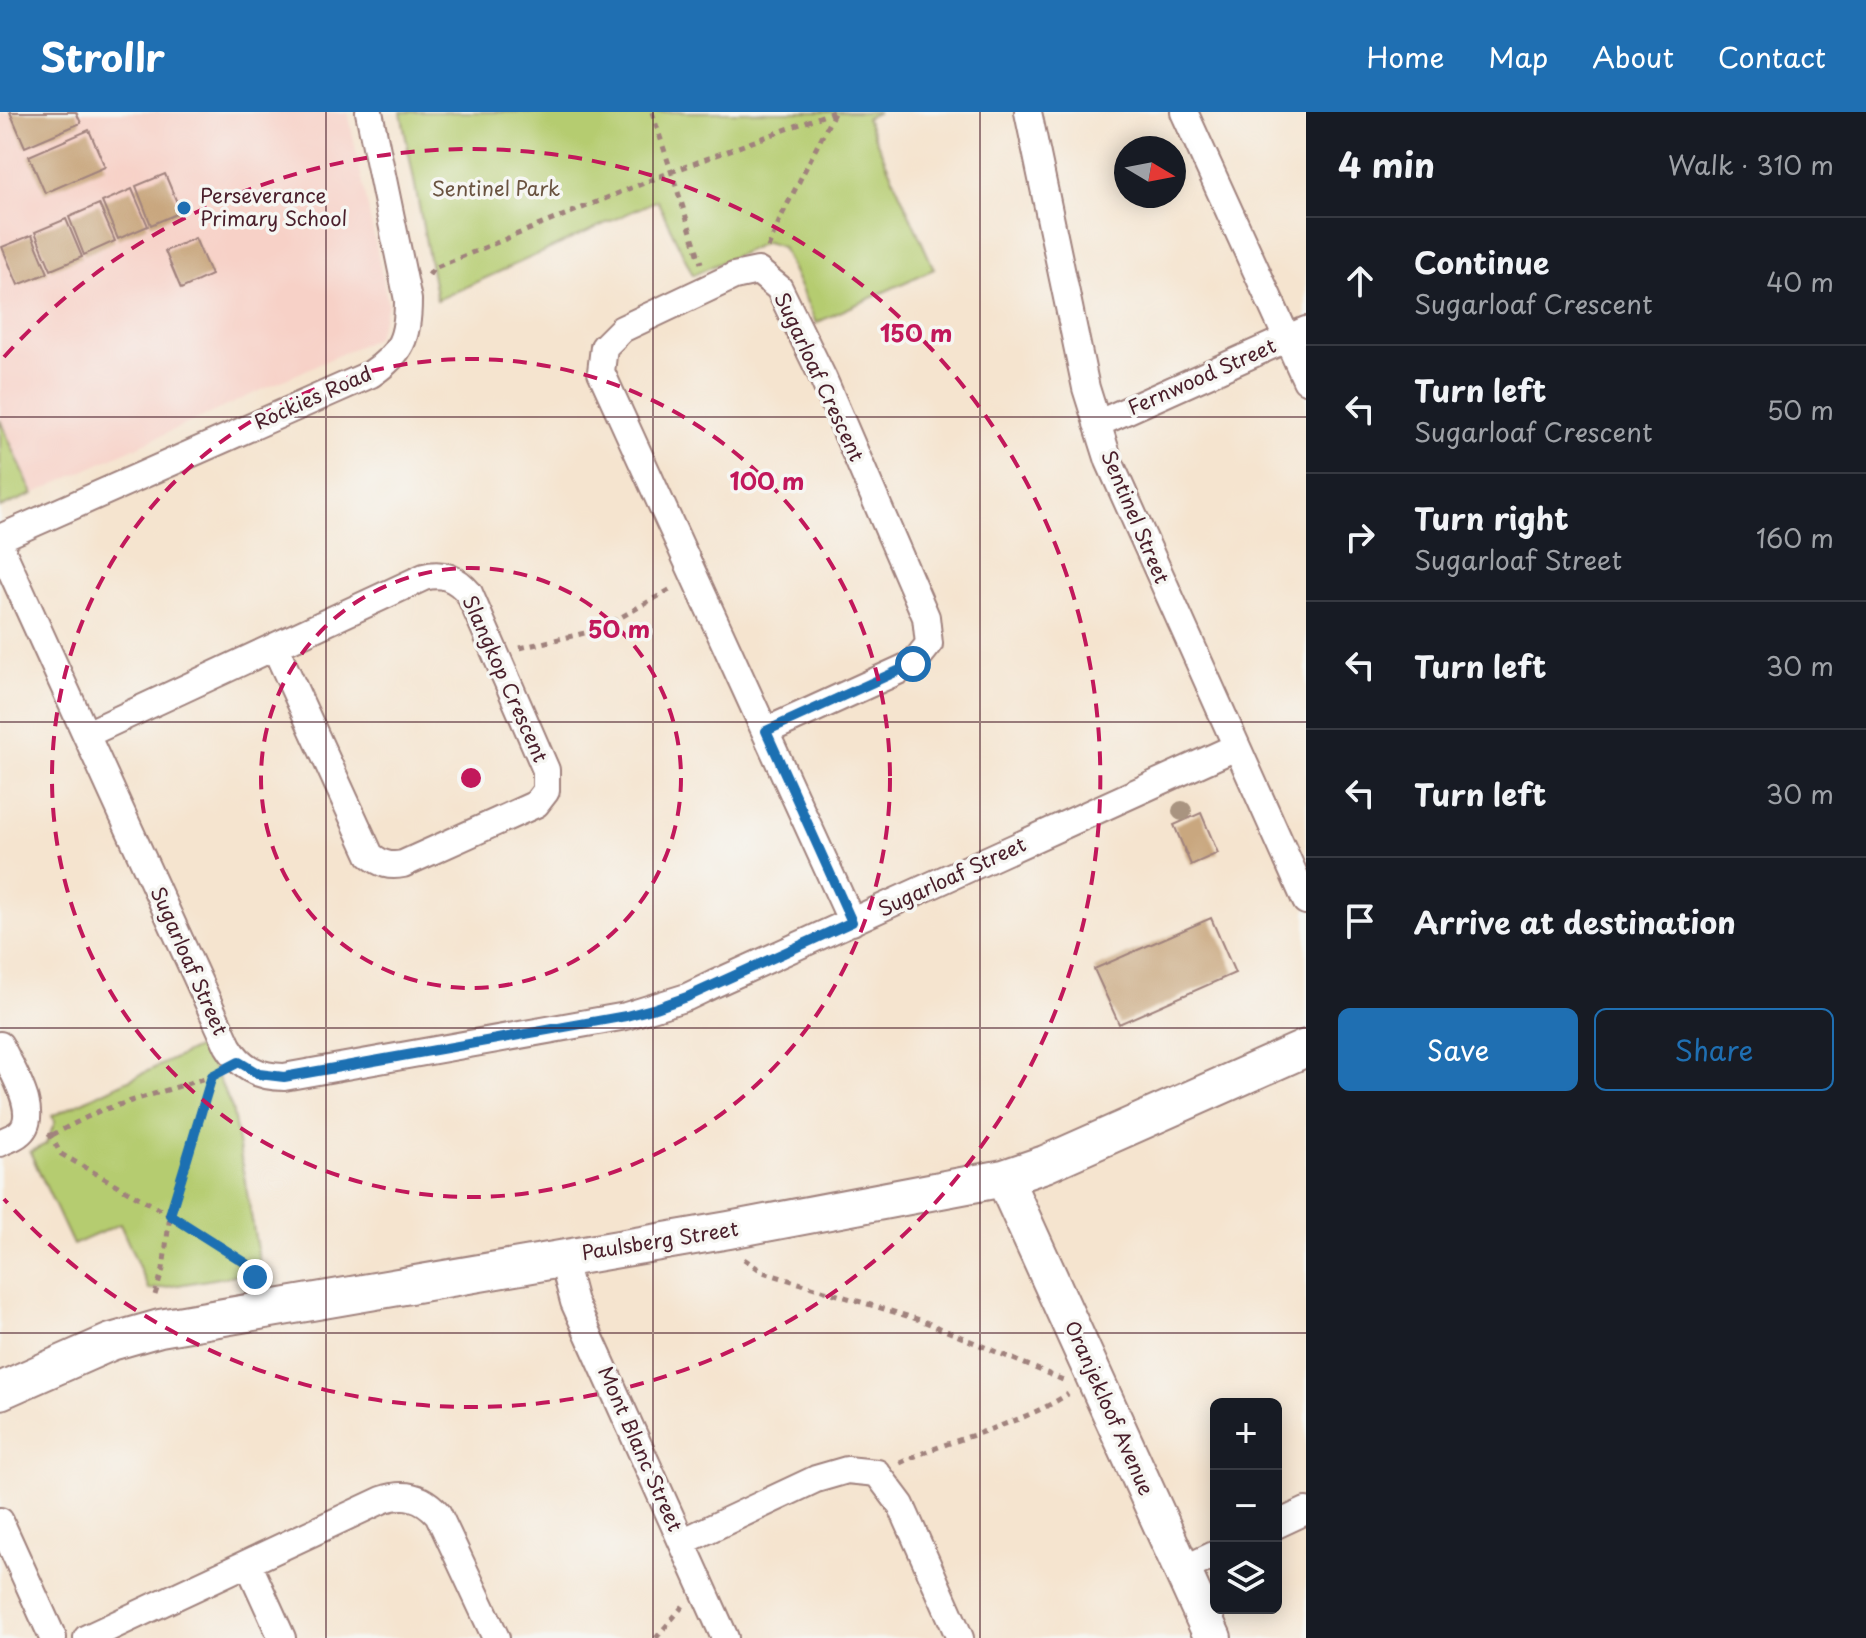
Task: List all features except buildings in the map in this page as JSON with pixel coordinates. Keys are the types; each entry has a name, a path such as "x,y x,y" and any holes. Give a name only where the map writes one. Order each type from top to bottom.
{"street":[{"name":"Rockies Road","path":"0,538 371,374 388,362 401,346 408,325 408,300 369,112"},
{"name":"Sentinel Street","path":"1028,112 1078,351 1097,424 1124,498 1306,901"},
{"path":"1184,112 1297,334 1306,380"},
{"name":"Sugarloaf Crescent","path":"766,731 913,664 929,644 926,617 823,378 779,288 758,271 734,276 622,329 604,347 601,372 852,922"},
{"name":"Fernwood Street","path":"1097,424 1297,334"},
{"name":"Sugarloaf Street","path":"0,546 228,1046 239,1062 259,1074 284,1077 626,1016 687,997 1236,747"},
{"name":"Slangkop Crescent","path":"87,734 275,647 433,575 452,578 469,593 546,770 546,791 536,804 395,866 385,865 370,855 275,647"},
{"path":"0,1045 28,1106 27,1121 20,1134 0,1143"},
{"name":"Paulsberg Street","path":"0,1391 111,1342 160,1328 759,1225 1004,1178 1045,1164 1306,1048"},
{"name":"Oranjekloof Avenue","path":"1004,1178 1213,1638"},
{"name":"Mont Blanc Street","path":"562,1257 574,1302 725,1638"},
{"path":"682,1542 816,1479 847,1470 877,1473 901,1505 960,1638"},
{"path":"87,1638 393,1496 415,1497 438,1514 496,1638"},
{"path":"1282,1522 1306,1511"},
{"path":"0,1521 53,1638"},
{"path":"1182,1570 1210,1557"},
{"path":"248,1563 282,1638"}],"path":[{"path":"652,112 709,288"},
{"path":"408,300 434,268 671,172 834,113"},
{"path":"758,271 781,217 834,113"},
{"path":"495,653 598,630 695,576"},
{"path":"52,1135 99,1111 212,1076 239,1062"},
{"path":"155,1295 163,1269 170,1215 212,1076"},
{"path":"27,1121 52,1135 61,1154 170,1215 252,1267 255,1277"},
{"path":"740,1256 763,1272 923,1321 1063,1381"},
{"path":"877,1473 929,1449 1047,1407 1068,1393"},
{"path":"656,1638 684,1605"}],"shaded area":[{"name":"Perseverance Primary School","path":"0,112 348,112 388,304 376,338 33,494 0,420"}],"green space":[{"name":"Sentinel Park","path":"401,112 879,112 866,118 934,269 816,323 782,247 766,242 693,275 657,200 437,300"},
{"path":"0,420 33,494 0,508"},
{"path":"203,1045 232,1108 261,1271 149,1290 120,1224 73,1245 30,1152 46,1144 55,1122 52,1116"}],"place":[{"name":"Perseverance Primary School","path":"184,208"}],"route":[{"path":"255,1277 252,1267 170,1215 212,1076 239,1062 259,1074 284,1077 626,1016 687,997 852,922 766,731 913,664"}]}
